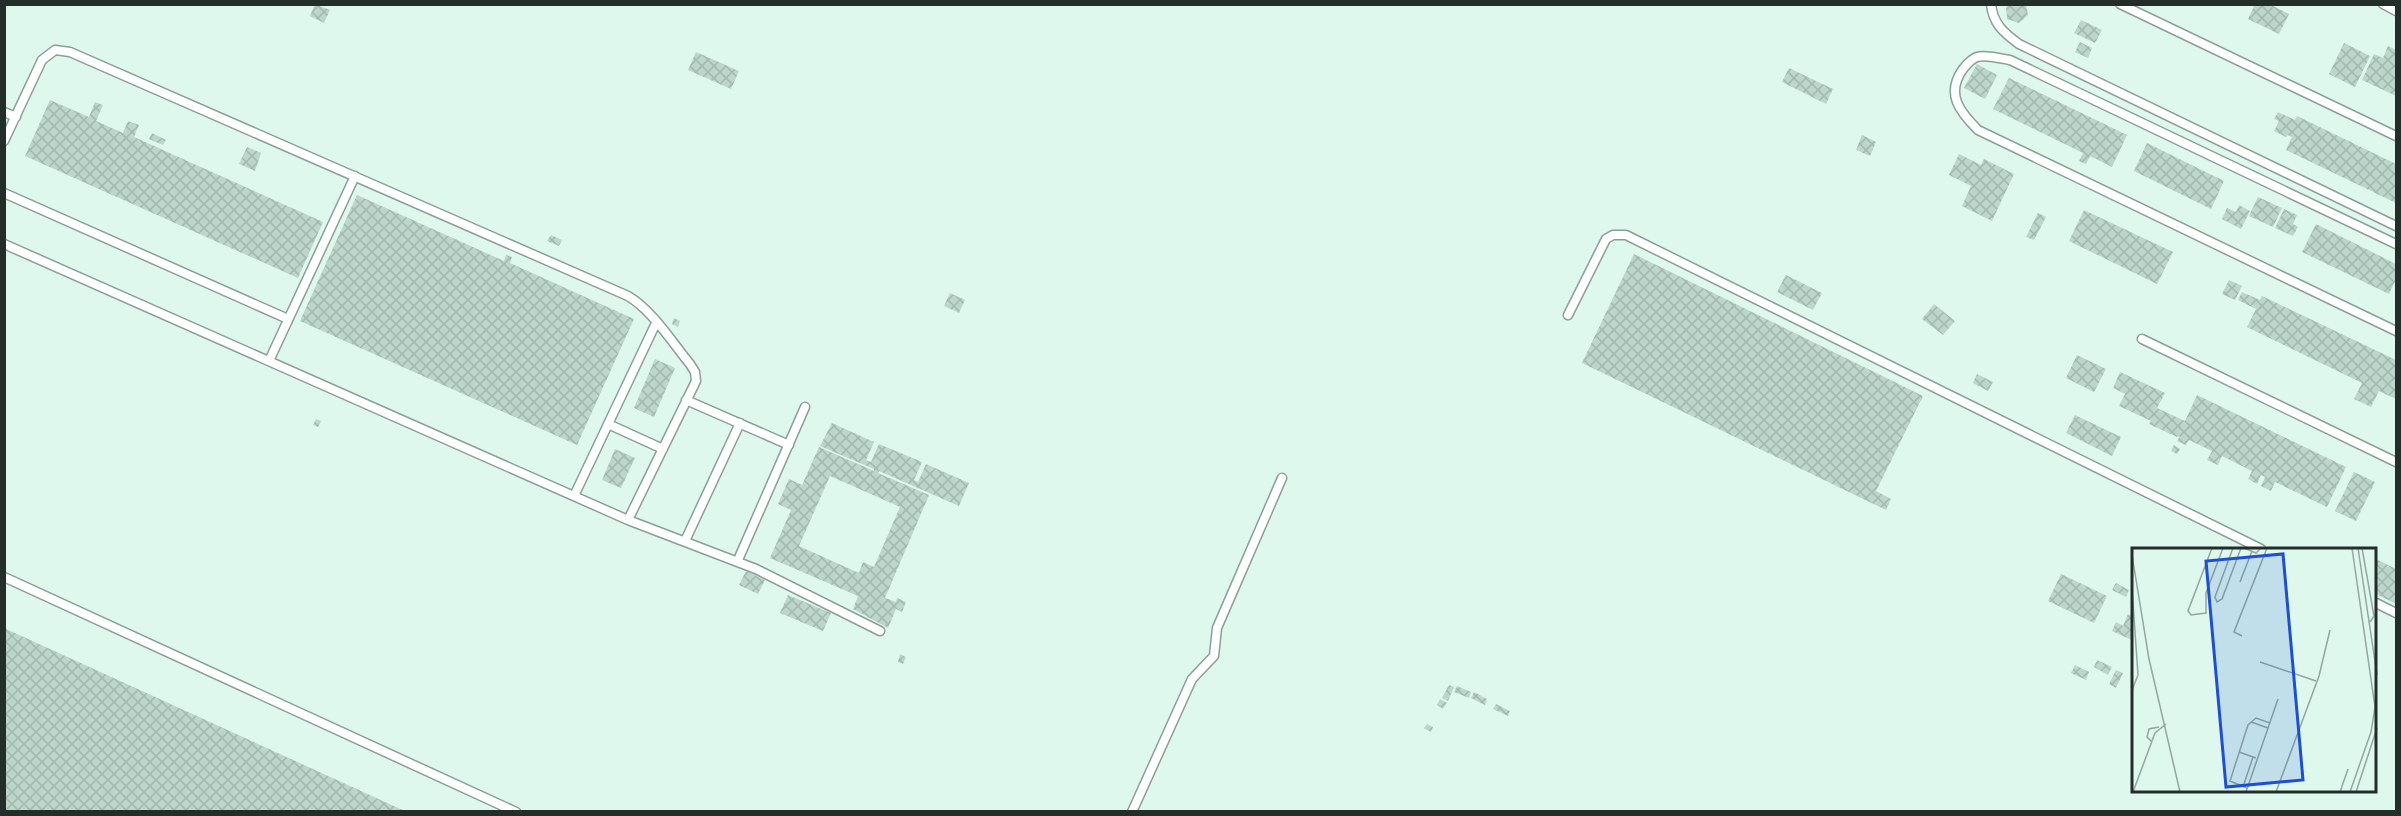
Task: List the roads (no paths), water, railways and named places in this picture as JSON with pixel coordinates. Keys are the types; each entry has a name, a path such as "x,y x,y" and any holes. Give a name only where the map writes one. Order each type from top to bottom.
{"lane":[{"path":"1991,4 1997,25 2019,44 2397,226"},
{"path":"2120,4 2397,136"},
{"path":"2383,4 2397,11"},
{"path":"4,141 42,60 55,50 70,52 639,302 690,364 695,372 696,381 628,520"},
{"path":"2397,244 2010,60 1978,56 1969,62 1958,76 1954,92 1956,104 1978,130 2397,331"},
{"path":"4,112 16,117"},
{"path":"269,361 355,176"},
{"path":"4,193 288,319"},
{"path":"1568,315 1606,239 1613,235 1626,235 2251,547"},
{"path":"4,244 628,520 738,560 880,631"},
{"path":"574,496 656,323"},
{"path":"2142,339 2397,462"},
{"path":"686,400 789,445"},
{"path":"738,560 805,407"},
{"path":"685,541 740,423"},
{"path":"608,424 663,449"},
{"path":"1132,812 1192,679 1214,656 1216,628 1282,478"},
{"path":"4,577 516,812"},
{"path":"2377,603 2397,613"}]}
